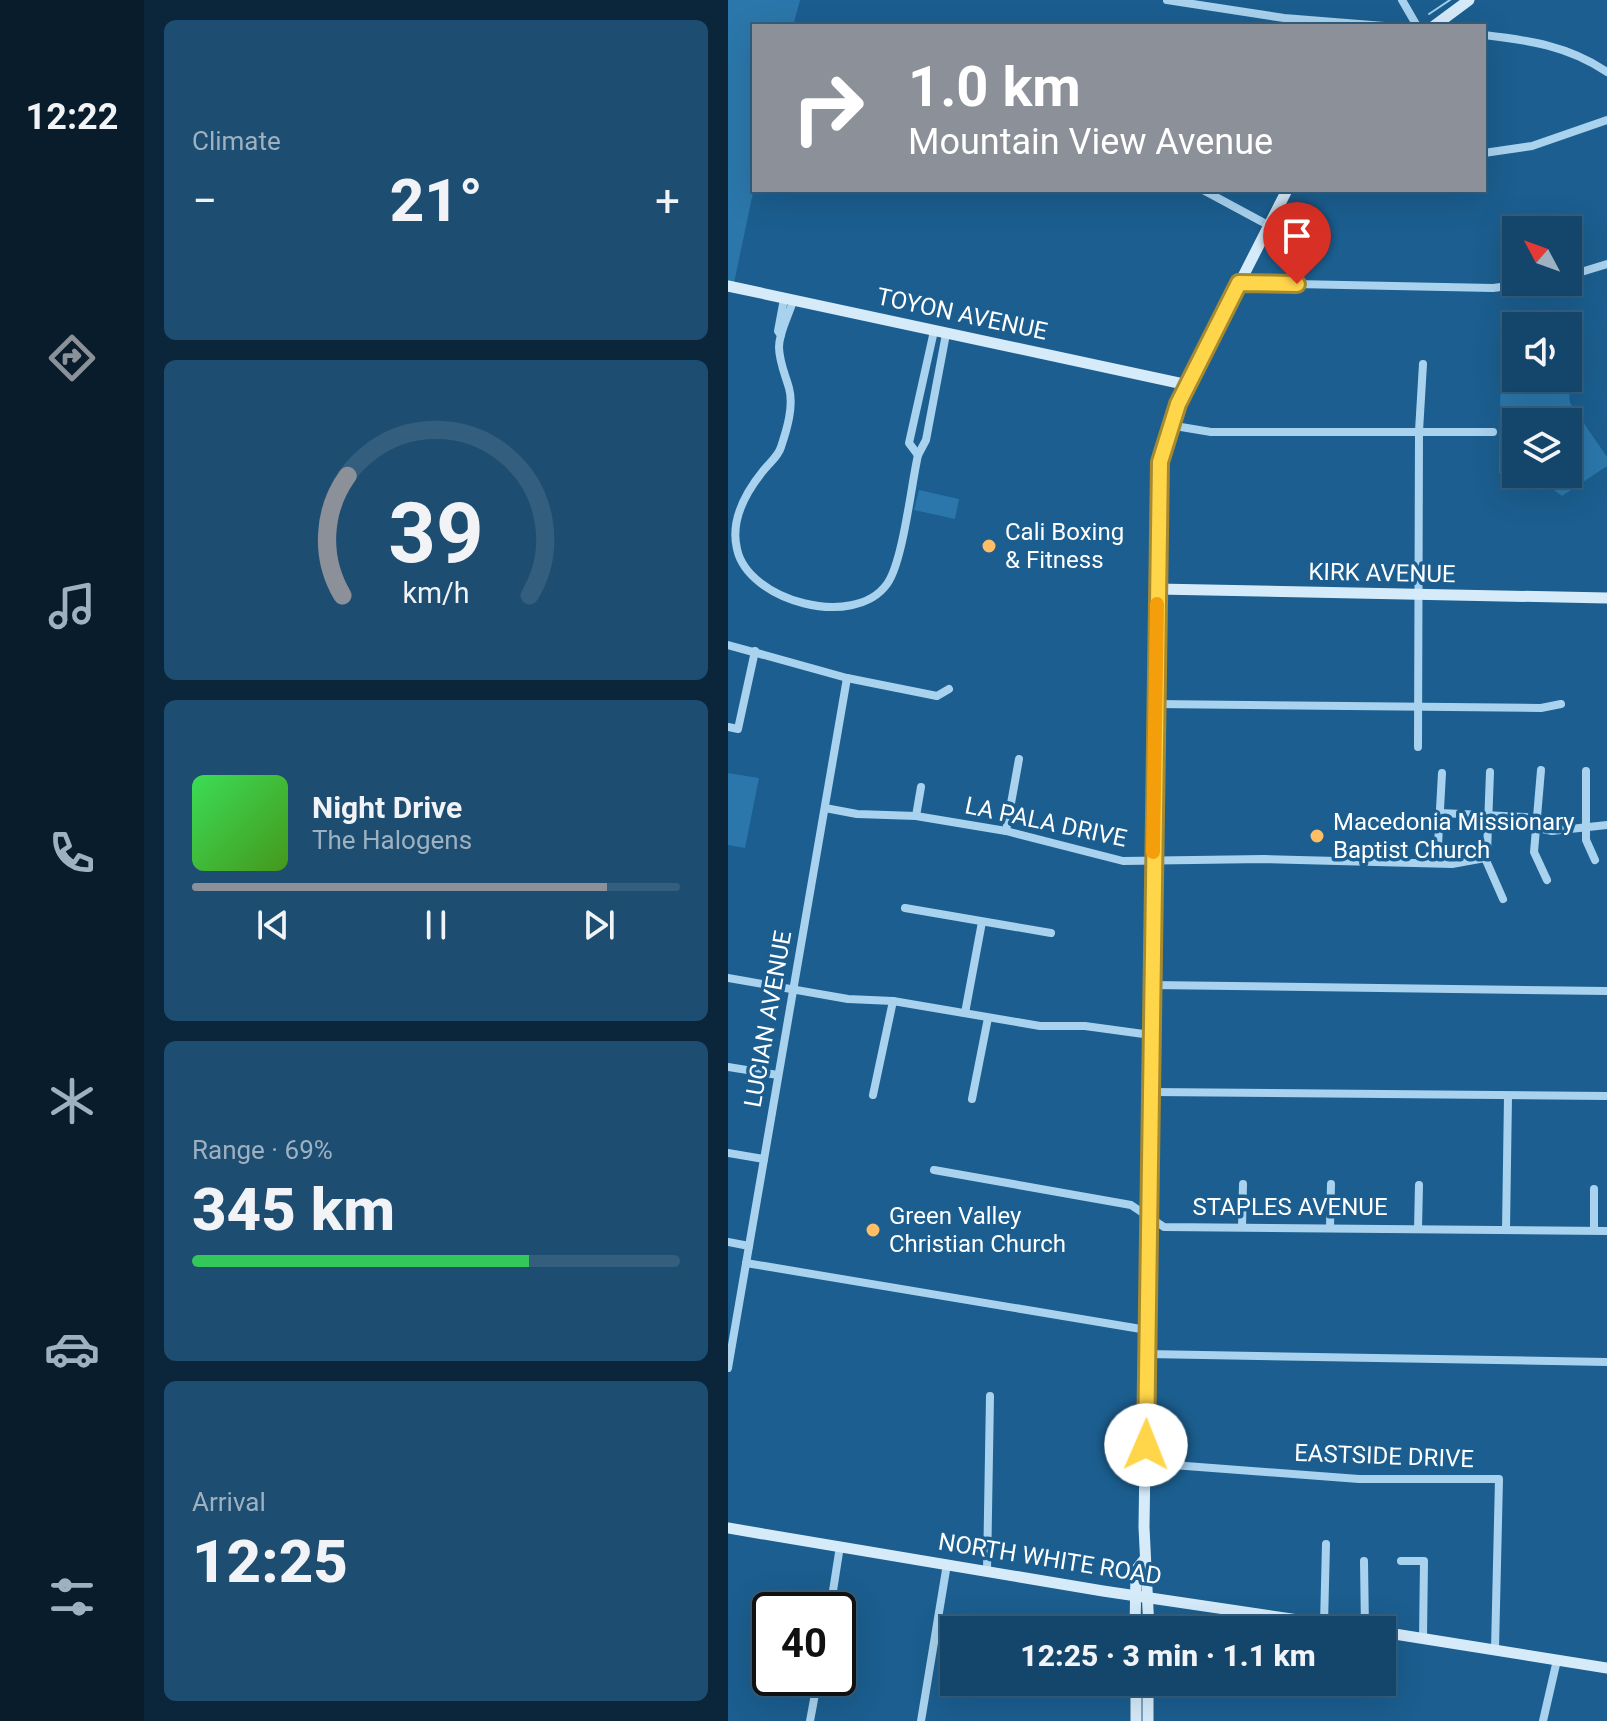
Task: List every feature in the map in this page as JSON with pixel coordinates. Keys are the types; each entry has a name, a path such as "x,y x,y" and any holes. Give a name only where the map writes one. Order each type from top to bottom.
{"street":[{"path":"1167,0 1284,18 1359,24"},
{"path":"1402,0 1416,24"},
{"path":"1440,24 1469,0"},
{"path":"1486,35 1542,42 1589,60 1607,72"},
{"path":"1486,153 1532,146 1607,120"},
{"path":"1207,192 1268,225"},
{"path":"1149,1616 1149,1570 1144,1560 1160,462 1169,425 1286,192"},
{"path":"1582,272 1607,264"},
{"path":"1239,283 1502,287"},
{"name":"TOYON AVENUE","path":"728,286 1188,385"},
{"path":"788,300 779,347 790,392 789,415 780,451 750,488 736,521 737,551 751,571 791,599 821,607 849,609 876,598 892,575 918,455 926,440 940,332"},
{"path":"918,455 909,443 940,332"},
{"path":"1418,747 1421,595 1419,431 1423,364"},
{"path":"1169,425 1211,432 1493,432"},
{"name":"KIRK AVENUE","path":"1157,589 1607,598"},
{"path":"728,645 847,678 937,696 949,689"},
{"path":"728,727 738,729 755,651"},
{"name":"LUCIAN AVENUE","path":"728,1368 731,1330 746,1263 847,678"},
{"path":"1155,704 1541,708 1561,704"},
{"path":"1006,831 1019,759"},
{"path":"1541,770 1534,852 1547,880"},
{"path":"1586,771 1586,829 1595,860"},
{"path":"1490,772 1485,858 1503,899"},
{"path":"1438,845 1442,773"},
{"path":"916,816 921,787"},
{"name":"LA PALA DRIVE","path":"825,808 857,814 916,816 1006,831 1123,861 1264,859 1452,864 1485,858"},
{"path":"1440,813 1526,817 1538,828 1586,829 1607,825"},
{"path":"905,908 1051,933"},
{"path":"965,1013 982,922"},
{"path":"728,978 848,999 893,1001 988,1018 1151,1035"},
{"path":"1151,985 1607,991"},
{"path":"873,1095 893,1001"},
{"path":"972,1099 988,1018"},
{"path":"728,1067 778,1075"},
{"path":"1151,1092 1607,1096"},
{"path":"1506,1230 1508,1096"},
{"path":"728,1153 764,1159"},
{"name":"STAPLES AVENUE","path":"934,1170 1131,1205 1164,1227 1607,1231"},
{"path":"1242,1227 1243,1184"},
{"path":"1330,1227 1331,1184"},
{"path":"1418,1229 1419,1185"},
{"path":"1594,1189 1594,1230"},
{"path":"728,1242 749,1246"},
{"path":"746,1263 1147,1330"},
{"path":"1147,1354 1607,1362"},
{"path":"987,1571 990,1396"},
{"name":"EASTSIDE DRIVE","path":"1146,1463 1359,1479 1499,1479 1495,1649"},
{"name":"NORTH WHITE ROAD","path":"728,1528 1270,1616"},
{"path":"1324,1616 1326,1544"},
{"path":"833,1592 840,1546"},
{"path":"1135,1616 1136,1570 1144,1560"},
{"path":"1364,1561 1365,1616"},
{"path":"1401,1561 1424,1561 1423,1638"},
{"path":"921,1721 947,1564"},
{"path":"1396,1634 1607,1668"},
{"path":"1543,1721 1557,1660"},
{"path":"810,1721 815,1696"},
{"path":"1136,1696 1136,1721"},
{"path":"1148,1696 1148,1721"}],"shaded area":[{"path":"728,0 800,0 794,24 752,24 753,192 734,283 728,282"},
{"path":"1502,355 1502,392 1569,392 1573,408 1502,408 1502,473 1499,473"},
{"path":"1582,421 1607,457 1607,466 1582,483"},
{"path":"1551,488 1574,488 1562,496"},
{"path":"919,490 959,499 955,519 914,510"},
{"path":"728,773 759,778 745,848 728,845"}],"waterway":[{"path":"1429,14 1450,0"}],"slow traffic":[{"path":"1153,852 1157,604"}],"place":[{"name":"Cali Boxing & Fitness","path":"989,546"},
{"name":"Macedonia Missionary Baptist Church","path":"1317,836"},
{"name":"Green Valley Christian Church","path":"873,1230"}],"route":[{"path":"1146,1445 1160,462 1178,404 1239,283 1297,284"}]}
